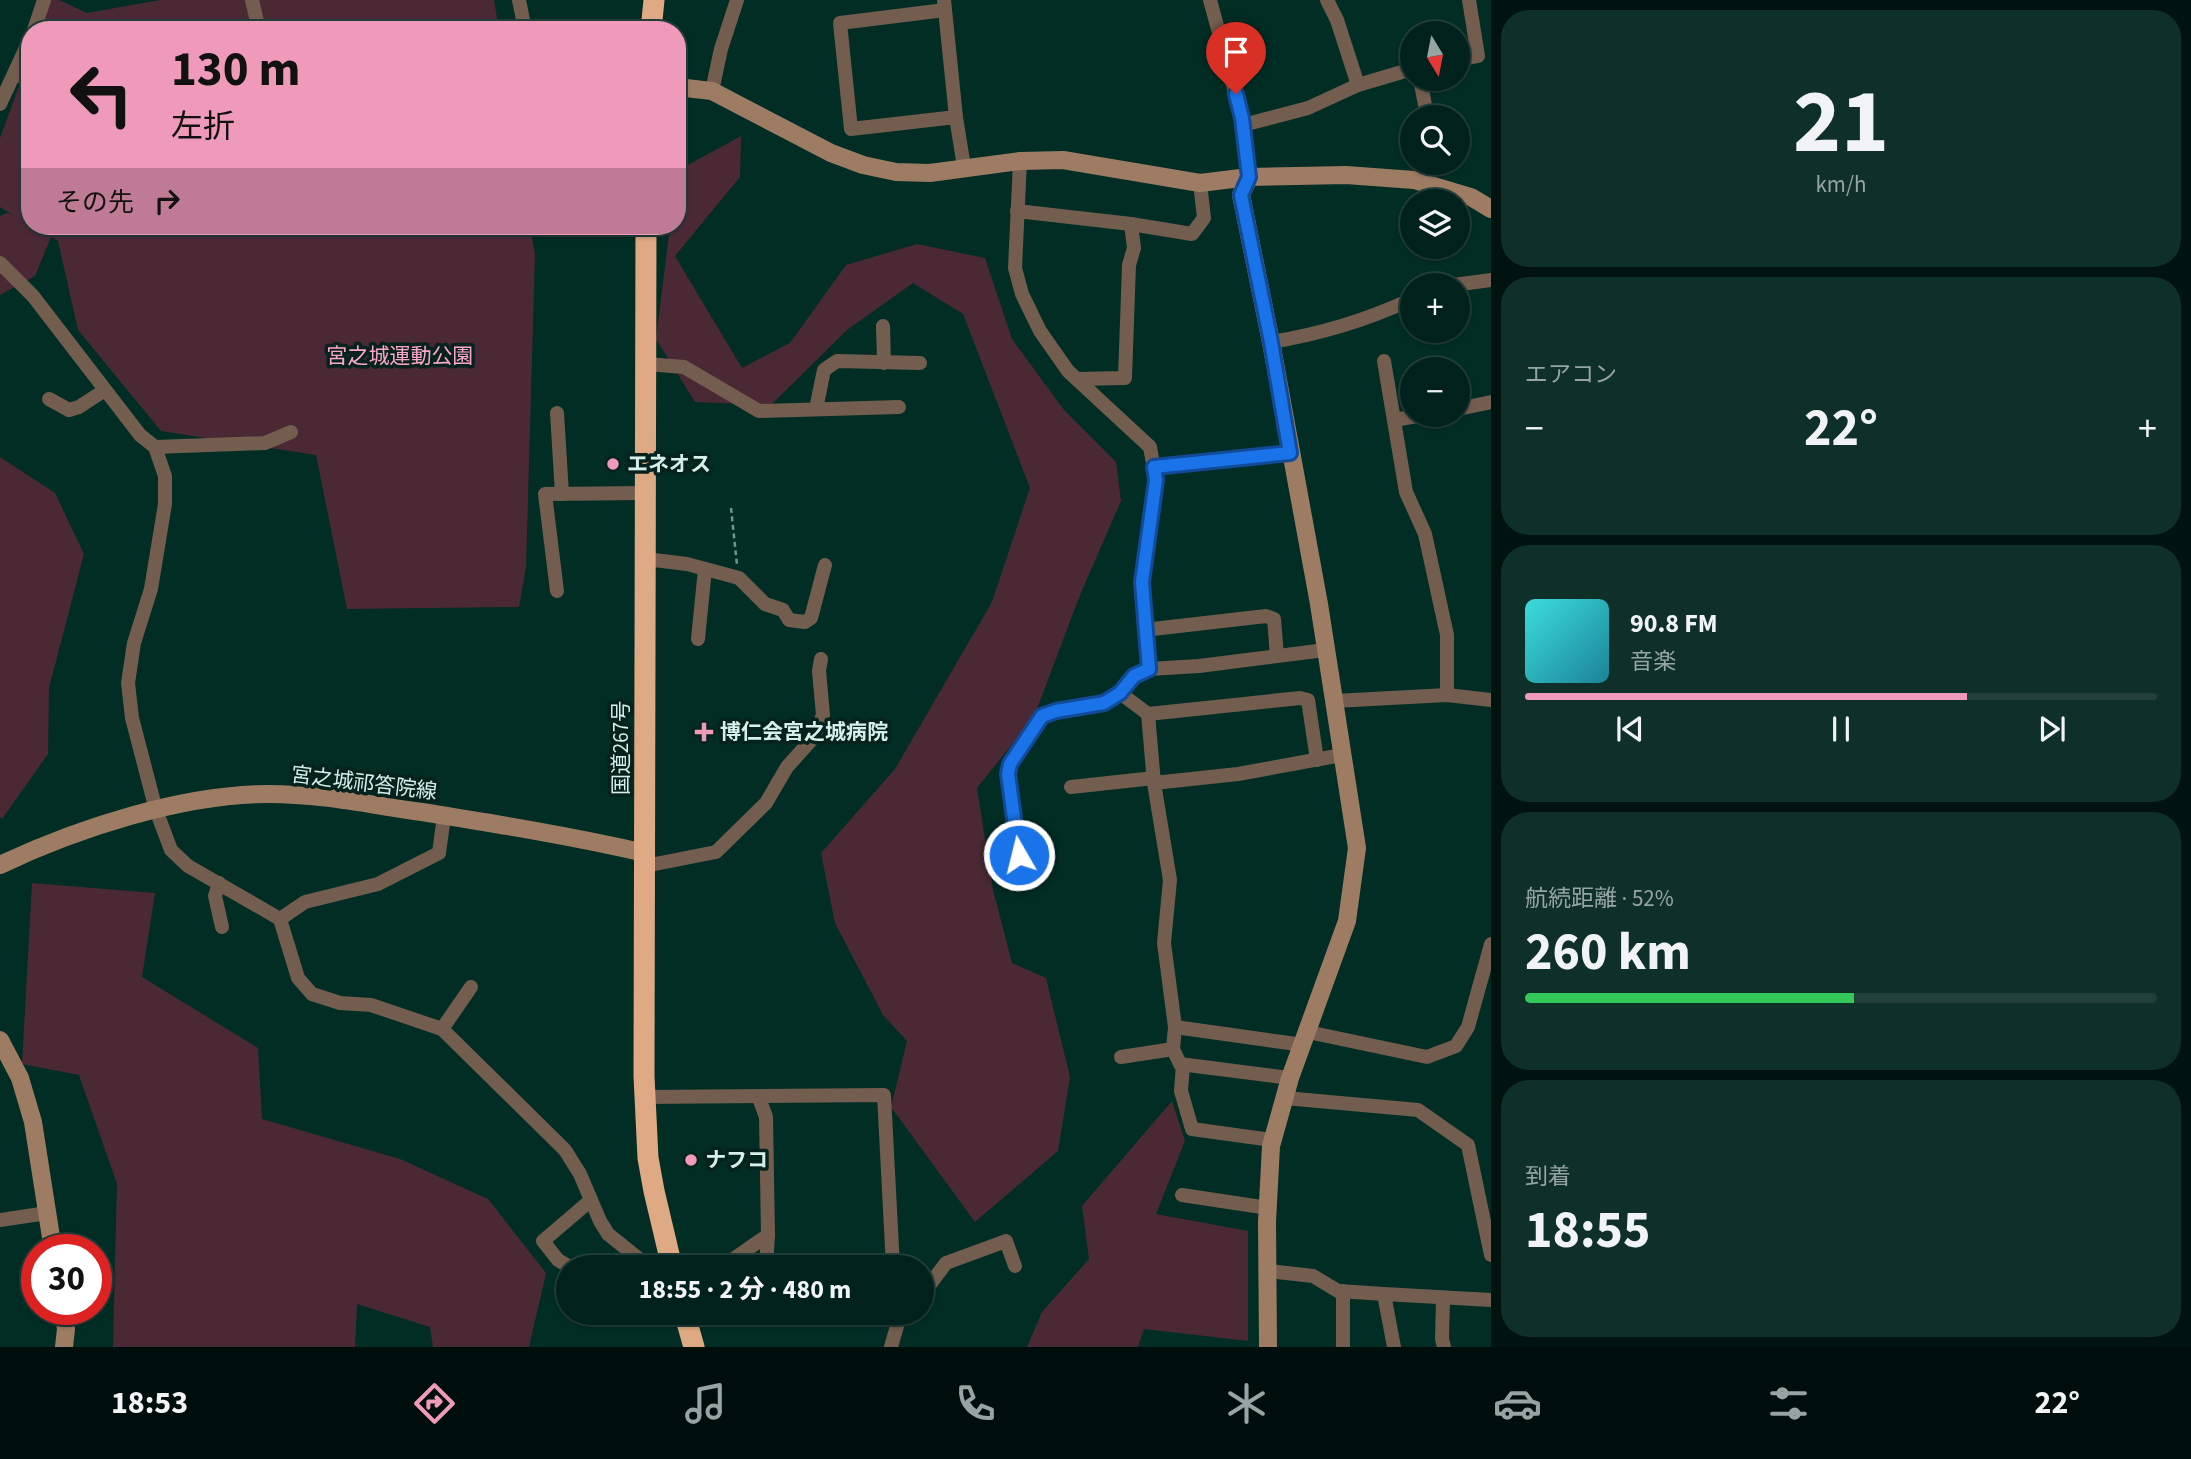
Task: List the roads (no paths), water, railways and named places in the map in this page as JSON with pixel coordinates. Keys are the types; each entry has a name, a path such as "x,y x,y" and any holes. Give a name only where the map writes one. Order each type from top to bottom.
{"highway":[{"path":"652,21 654,0"},
{"name":"国道267号","path":"646,235 645,1097 648,1158 669,1255"},
{"path":"688,1325 694,1347"}],"street":[{"path":"37,21 44,0"},
{"path":"252,0 256,21"},
{"path":"519,0 523,21"},
{"path":"712,91 721,48 737,0"},
{"path":"1210,0 1243,125 1249,177 1241,195 1319,604 1357,848 1347,921 1290,1078 1272,1140 1268,1208 1268,1347"},
{"path":"1327,0 1337,20 1358,85"},
{"path":"1469,0 1484,58"},
{"path":"956,117 851,129 840,23 945,5 956,117 964,167"},
{"path":"0,104 21,61"},
{"path":"1243,125 1308,108 1358,85 1400,73"},
{"path":"15,75 21,76"},
{"path":"686,88 712,91 831,153 863,165 896,172 930,173 1020,160 1063,160 1200,183 1249,177 1346,174 1414,180 1471,197 1491,209"},
{"path":"1020,160 1014,268 1022,294 1040,331 1068,371 1150,447 1156,480 1142,582 1149,669"},
{"path":"1017,211 1192,234 1204,218 1200,183"},
{"path":"1077,379 1125,378 1129,265 1134,248 1131,224"},
{"path":"0,263 33,296 140,435 155,447 165,476 165,505 150,589 134,643 128,683 132,718 156,810 171,850 188,866 280,919 298,978 312,994 340,1003 371,1005 442,1029 565,1150 580,1174 608,1234 634,1255"},
{"path":"1470,283 1491,280"},
{"path":"1271,342 1332,330 1400,305"},
{"path":"883,327 884,363"},
{"path":"816,410 824,370 837,361 919,363"},
{"path":"1384,361 1406,492 1425,534 1447,635 1447,695"},
{"path":"646,364 684,367 759,411 899,407"},
{"path":"49,399 69,410 79,407 105,390"},
{"path":"1470,406 1491,402"},
{"path":"557,413 562,494"},
{"path":"1394,420 1400,419"},
{"path":"155,447 265,443 291,432"},
{"path":"1154,467 1290,453"},
{"path":"557,591 545,494 646,493"},
{"path":"646,559 687,564 739,578 765,604 783,610 789,620 788,636"},
{"path":"789,620 806,622 811,618 825,565"},
{"path":"698,639 705,569"},
{"path":"1144,630 1266,615 1274,619 1278,656"},
{"path":"1019,855 1008,774 1010,764 1042,716 1104,703 1120,693 1134,676 1149,669 1199,666 1325,650"},
{"path":"645,859 716,852 766,803 787,767 814,737 823,715 819,671 821,659"},
{"path":"1120,693 1147,714 1300,698 1308,701 1317,760"},
{"path":"1334,701 1447,695 1491,700"},
{"path":"1147,714 1154,780 1170,880 1164,943 1175,1027 1173,1049 1183,1065 1290,1078"},
{"path":"1070,787 1238,774 1342,755"},
{"name":"宮之城祁答院線","path":"0,865 76,833 156,810 210,800 267,794 318,796 562,834 645,859"},
{"path":"280,919 306,902 378,884 439,853 444,816"},
{"path":"219,883 215,896 222,927"},
{"path":"1175,1027 1305,1038 1427,1057 1456,1046 1468,1027 1491,944"},
{"path":"442,1029 471,987"},
{"path":"0,1040 20,1078 33,1122 50,1234"},
{"path":"1121,1057 1173,1049"},
{"path":"1183,1065 1181,1091 1192,1129 1272,1140"},
{"path":"645,1097 884,1096 892,1255"},
{"path":"759,1098 766,1117 767,1255"},
{"path":"1285,1098 1418,1111 1468,1144 1491,1255"},
{"path":"1182,1195 1268,1208"},
{"path":"556,1257 543,1241 591,1200"},
{"path":"0,1220 47,1213"},
{"path":"739,1255 768,1235"},
{"path":"934,1279 946,1263 1006,1241 1015,1266"},
{"path":"1269,1271 1313,1276 1338,1291 1491,1300"},
{"path":"1343,1291 1343,1347"},
{"path":"1384,1294 1394,1347"},
{"path":"1443,1298 1444,1347"},
{"path":"64,1347 65,1325"},
{"path":"891,1347 897,1325"}],"place":[{"name":"エネオス","path":"613,464"},
{"name":"博仁会宮之城病院","path":"704,732"},
{"name":"ナフコ","path":"691,1160"}],"park label":[{"name":"宮之城運動公園","path":"400,356"}]}
